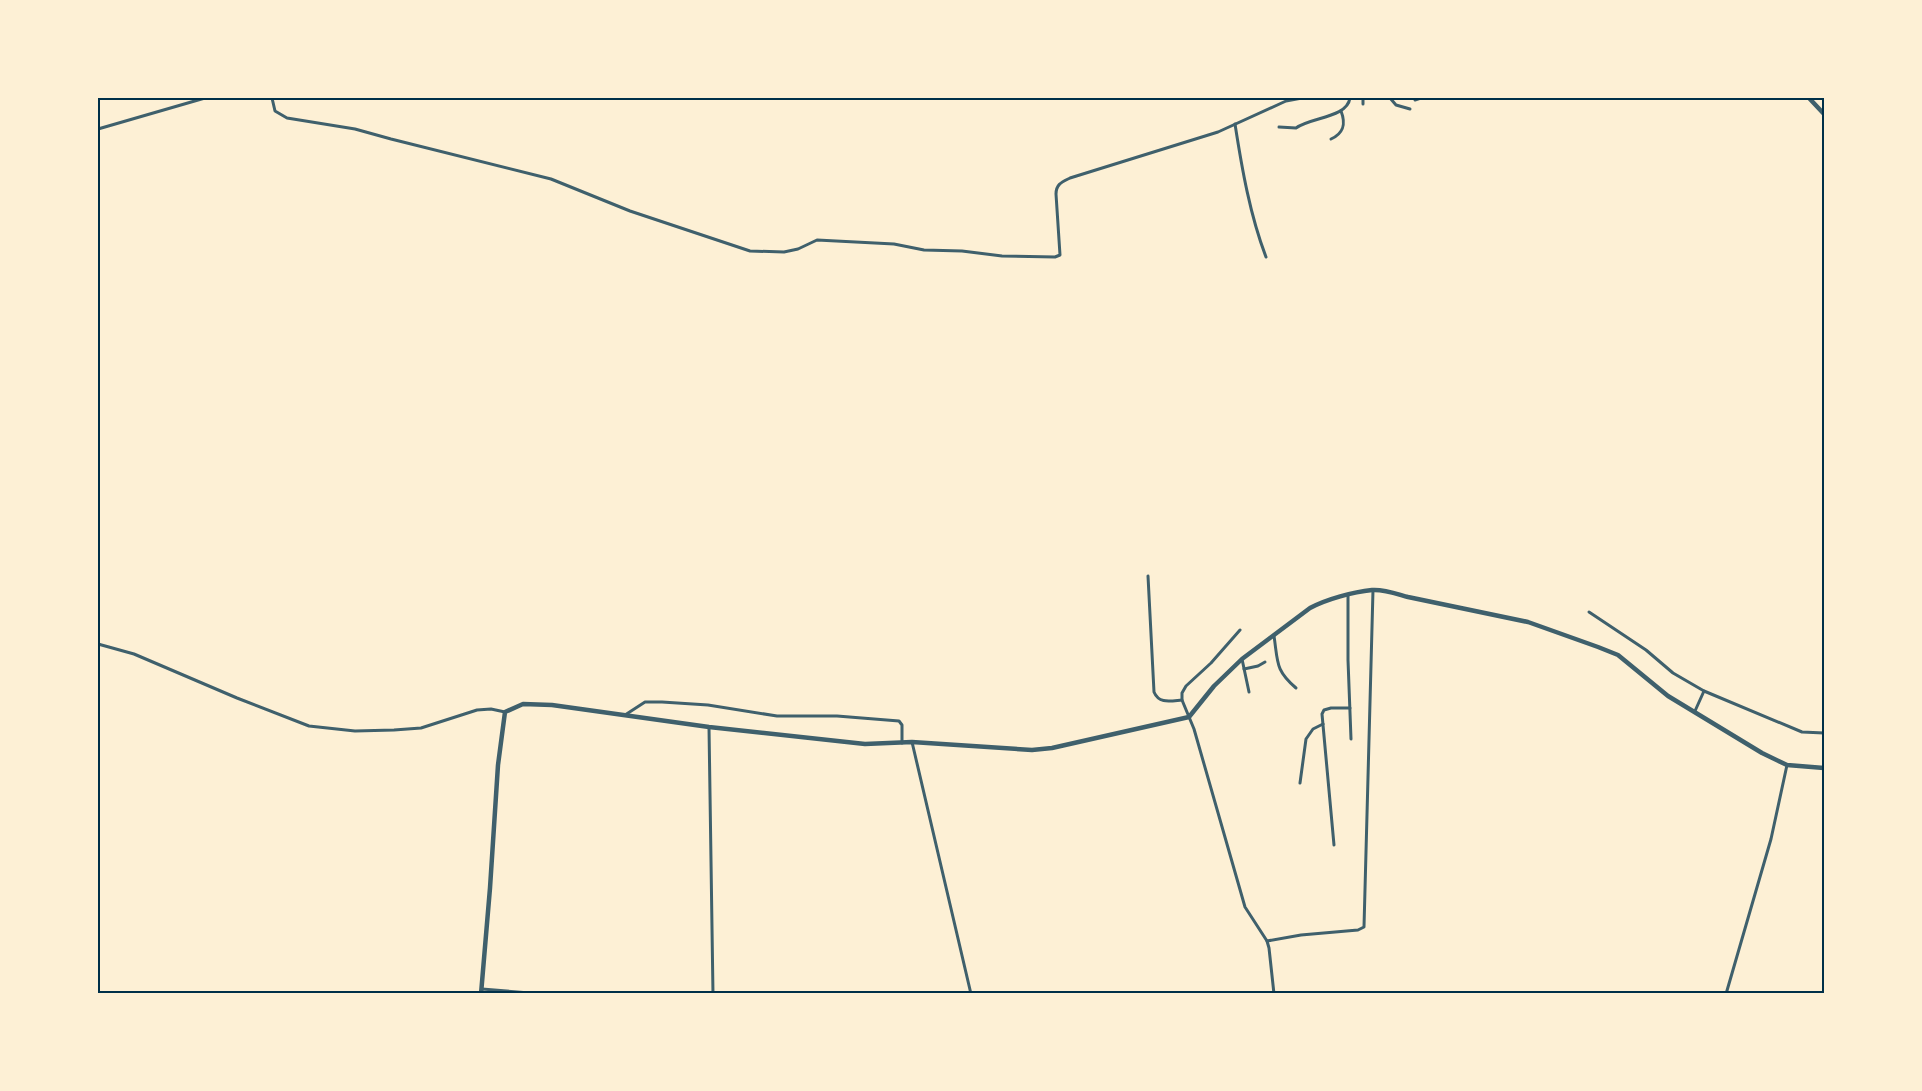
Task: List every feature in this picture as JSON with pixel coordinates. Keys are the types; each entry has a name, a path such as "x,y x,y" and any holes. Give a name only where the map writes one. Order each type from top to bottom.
{"street":[{"path":"98,129 206,98"},
{"path":"272,98 275,111 287,118 355,129 551,179 653,219 750,251 768,253 794,250 817,240 894,244 924,250 1055,258 1060,255 1056,194 1057,187 1060,184 1070,178 1174,147 1286,102 1302,98"},
{"path":"1278,127 1296,128 1304,122 1341,111 1347,108 1350,98"},
{"path":"1363,98 1363,104"},
{"path":"1390,98 1396,106 1410,109"},
{"path":"1415,100 1421,98"},
{"path":"1809,98 1824,114"},
{"path":"1331,139 1338,136 1344,129 1344,118 1341,111"},
{"path":"1235,124 1243,174 1259,238 1266,257"},
{"path":"1148,576 1154,692 1156,698 1161,701 1182,700"},
{"path":"1267,941 1301,935 1358,930 1364,927 1373,590"},
{"path":"98,644 134,654 220,691 310,726 355,731 420,728 477,710 491,709 505,712 523,704 552,704 709,728 865,744 912,742 1032,750 1052,748 1189,717 1214,686 1242,659 1310,608 1321,602 1373,590 1528,622 1598,647 1618,655 1668,696 1696,709 1762,753 1787,765 1824,768"},
{"path":"1348,596 1351,739"},
{"path":"1589,612 1646,650 1673,673 1704,692 1802,732 1824,733"},
{"path":"1240,630 1211,663 1186,686 1182,693 1182,700 1189,717 1245,907 1267,941 1272,962 1274,994"},
{"path":"1274,636 1282,676 1296,688"},
{"path":"1242,659 1249,692"},
{"path":"1244,668 1258,666 1265,662"},
{"path":"1696,709 1704,692"},
{"path":"624,715 645,702 662,702 708,705 777,716 837,716 899,720 902,725 902,743"},
{"path":"1334,845 1322,714 1324,710 1331,708 1350,708"},
{"path":"505,712 498,766 482,991 542,994"},
{"path":"1300,783 1306,739 1313,730 1322,724"},
{"path":"709,728 713,994"},
{"path":"912,742 971,994"},
{"path":"1726,994 1771,838 1787,765"}]}
